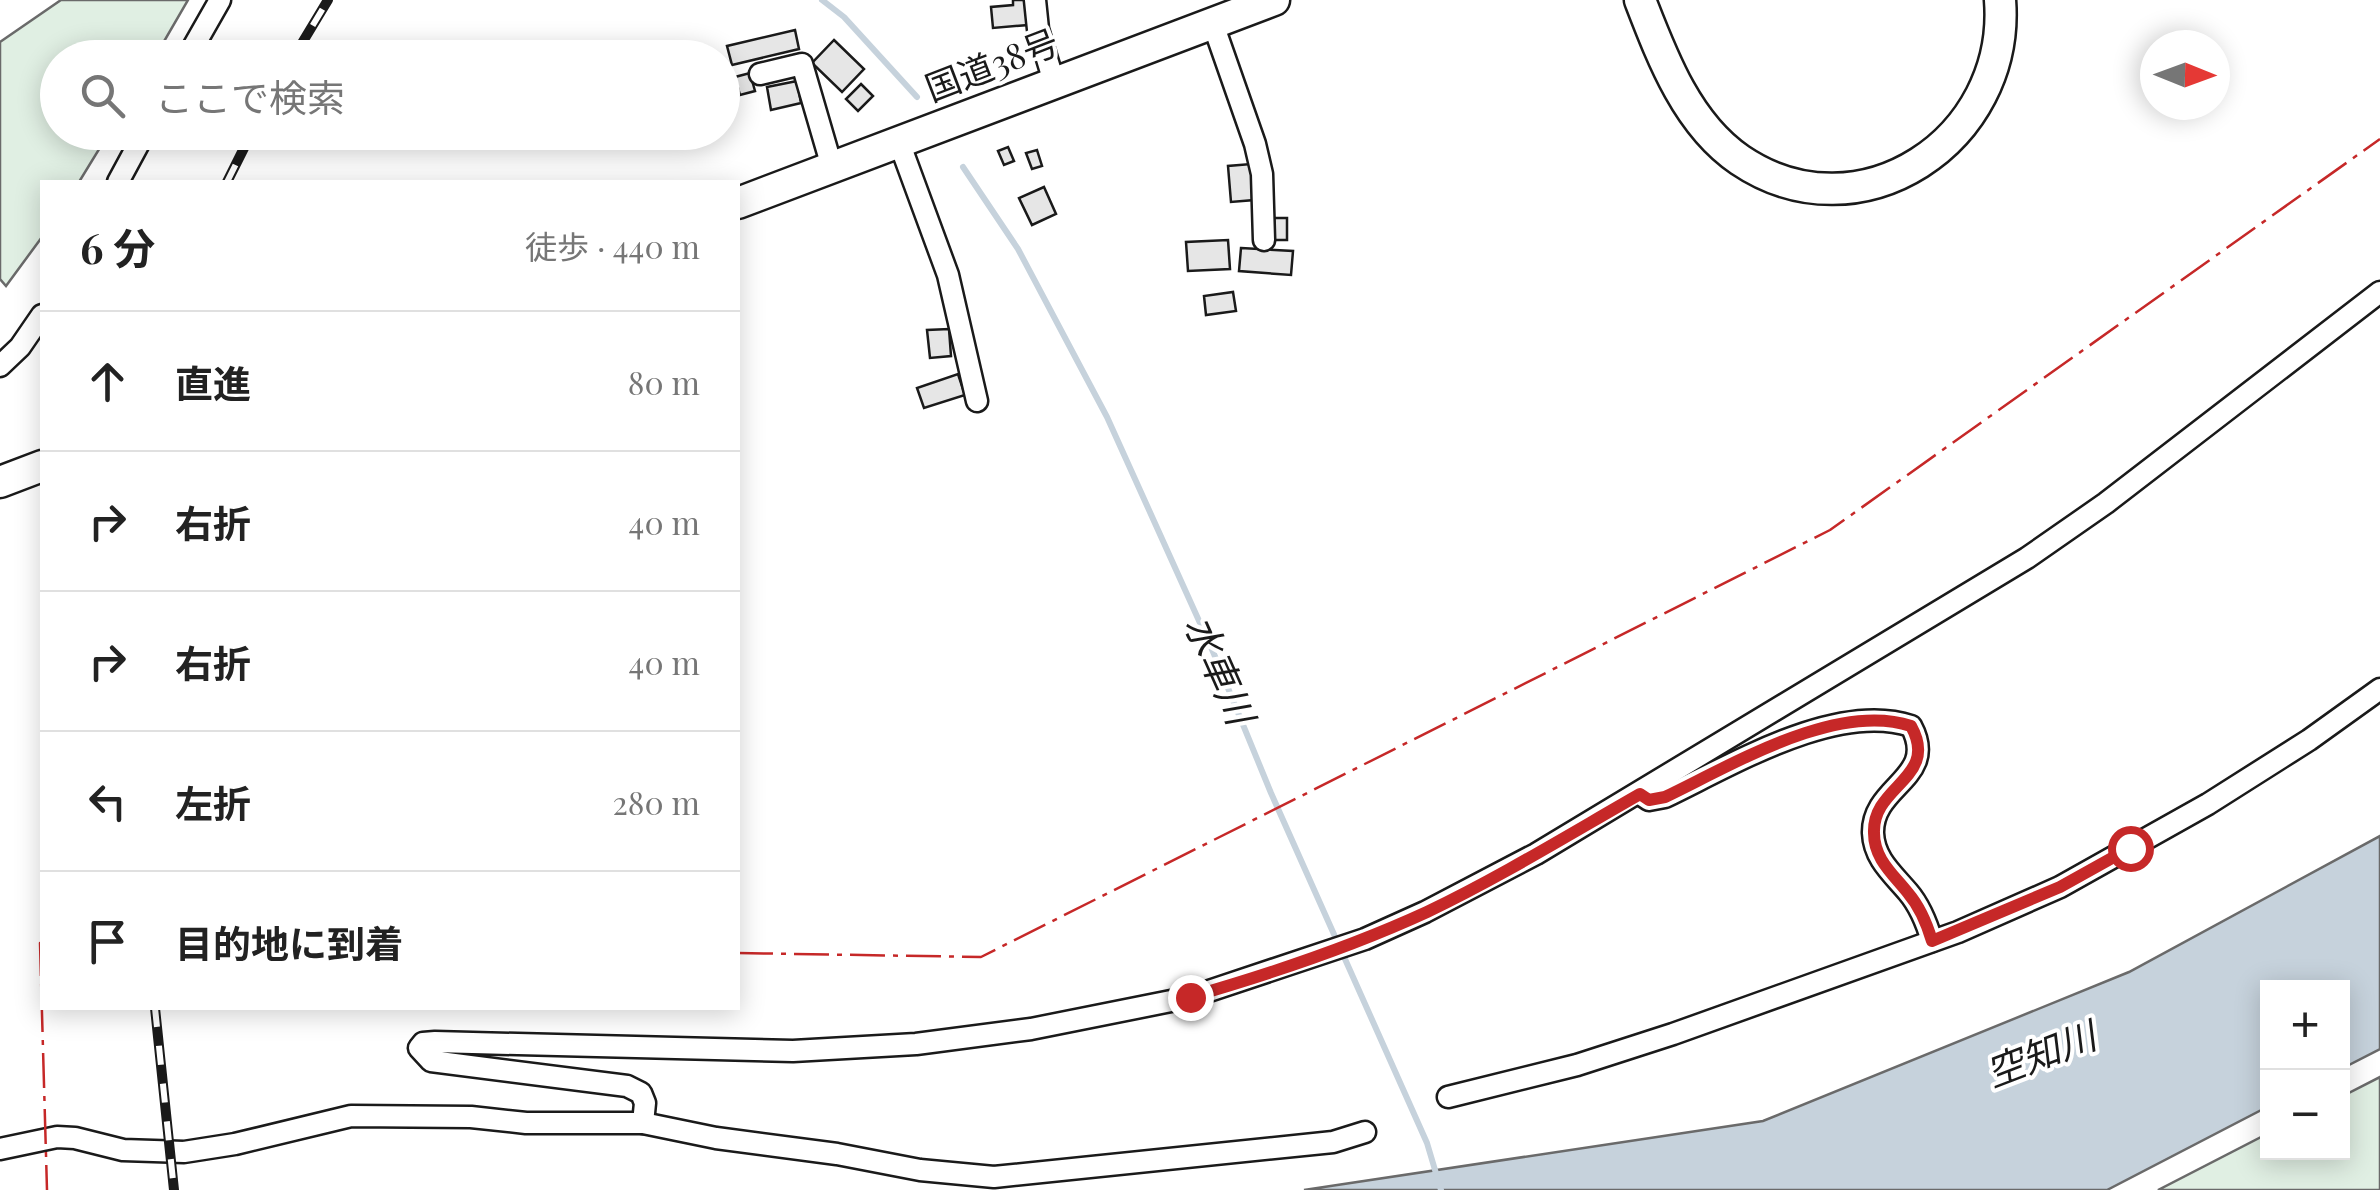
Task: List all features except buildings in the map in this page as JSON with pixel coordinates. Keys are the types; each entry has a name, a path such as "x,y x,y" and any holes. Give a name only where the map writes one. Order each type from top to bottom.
{"highway":[{"name":"国道38号","path":"740,202 1274,0"},
{"path":"1640,0 1669,68 1710,134 1766,175 1794,184 1823,187 1875,183 1901,175 1946,143 1966,121 1993,71 2002,20 2000,0"},
{"path":"0,482 40,467"}],"street":[{"path":"197,40 220,0"},
{"path":"1035,0 1038,29 1054,82"},
{"path":"1213,24 1256,144 1262,174 1264,240"},
{"path":"760,74 802,64 832,168"},
{"path":"899,142 948,275 977,401"},
{"path":"119,180 135,150"},
{"path":"643,1124 645,1103 641,1093 627,1086 431,1061 419,1048 423,1043 435,1042 810,1050 979,1037 1112,1014 1248,980 1365,938 1478,885 1640,794 2026,558 2106,503 2380,292"},
{"path":"0,366 40,318"},
{"path":"1448,1097 1578,1065 1932,941 2060,887 2225,793 2380,689"},
{"path":"1640,794 1649,800 1665,797 1814,729 1856,720 1892,720 1911,726 1919,741 1919,758 1876,814 1874,834 1878,853 1889,873 1910,894 1926,921 1932,941"},
{"path":"0,1149 57,1137 135,1150 212,1149 352,1116 471,1117 526,1123 643,1124 920,1170 994,1177 1333,1142 1365,1132"}],"green space":[{"path":"61,0 188,0 165,40 40,40 40,150 99,150 80,180 40,180 40,240 6,286 0,279 0,42"},
{"path":"2380,1077 2380,1190 2158,1190 2260,1138 2260,1160 2350,1160 2350,1092"}],"water":[{"name":"空知川","path":"2380,836 2380,1049 2350,1064 2350,980 2260,980 2260,1111 2107,1190 1304,1190 1763,1121 2129,972"}],"waterway":[{"name":"水車川","path":"822,0 844,17 917,97"},
{"name":"水車川","path":"963,167 1018,249 1107,417 1427,1143 1441,1190"}],"railway":[{"path":"304,40 328,0"},
{"path":"228,180 243,150"},
{"path":"155,1010 174,1190"}],"power":[{"path":"740,953 981,957 1830,530 2380,139"},
{"path":"42,1010 47,1190"}],"route":[{"path":"1190,997 1365,938 1425,912 1640,794 1649,800 1665,797 1814,729 1856,720 1892,720 1911,726 1919,741 1919,758 1876,814 1874,834 1878,853 1889,873 1910,894 1926,921 1932,941 2060,887 2130,848"}]}
